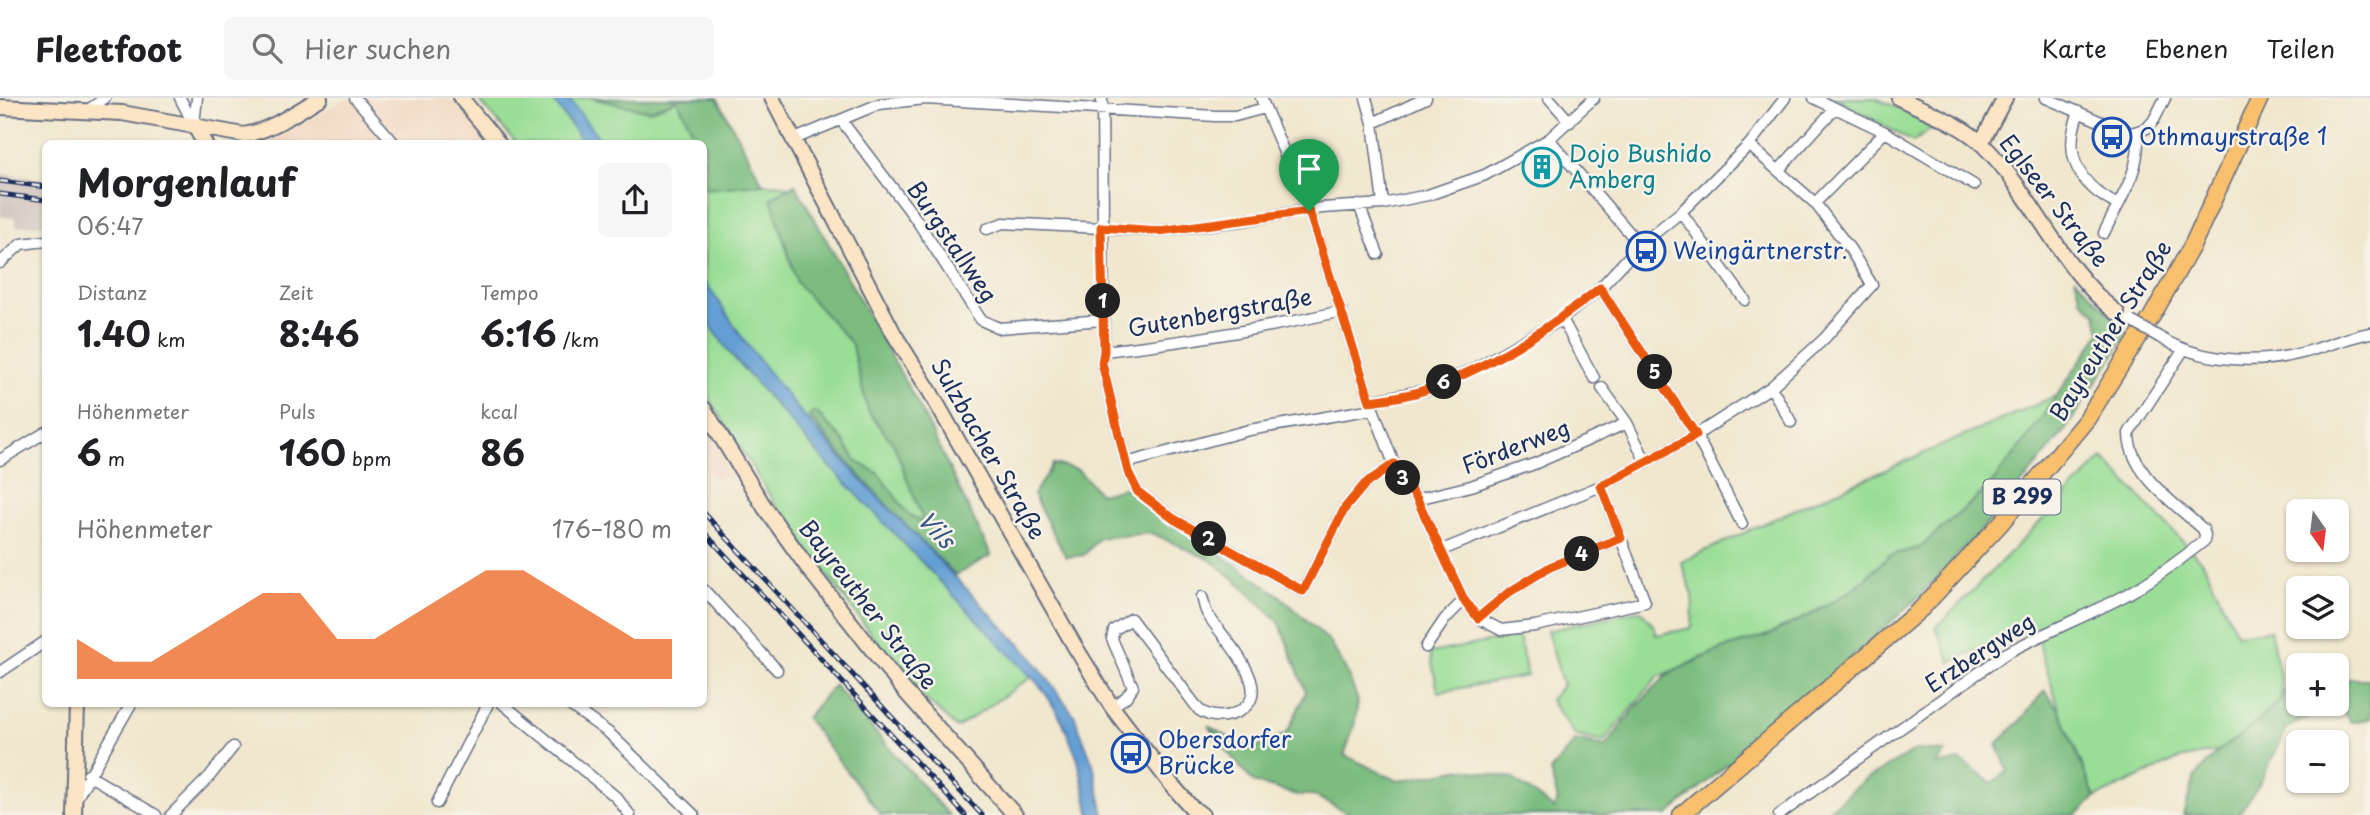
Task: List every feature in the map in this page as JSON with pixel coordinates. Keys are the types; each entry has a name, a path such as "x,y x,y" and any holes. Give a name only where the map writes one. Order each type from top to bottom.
{"main road":[{"path":"0,107 88,110 194,125 237,139 262,131 320,98"},
{"path":"461,98 496,140"},
{"name":"Sulzbacher Straße","path":"772,98 894,334 929,390 1074,645 1112,707 1196,812"},
{"name":"Eglseer Straße","path":"1899,98 1964,130 1982,143 2004,167 2076,269 2117,313"},
{"path":"1982,143 2005,98"},
{"name":"Bayreuther Straße","path":"1681,815 1922,608 2001,523 2080,428 2138,339 2193,243 2260,98"},
{"path":"194,125 196,140"},
{"path":"194,125 203,140"},
{"name":"Bayreuther Straße","path":"707,414 765,508 808,568 903,689 1015,815"},
{"path":"74,815 76,707"}],"street":[{"path":"88,110 105,98"},
{"path":"180,98 194,125"},
{"path":"194,125 197,98"},
{"path":"355,98 392,140"},
{"path":"1101,98 1102,363 1126,463 1138,492 1174,519 1303,591 1345,508 1365,484 1394,464"},
{"path":"1366,98 1373,123 1384,204"},
{"path":"1373,123 1426,98"},
{"path":"1549,98 1570,122"},
{"path":"987,229 1003,223 1159,231 1384,204 1428,195 1485,175 1549,139 1594,98"},
{"path":"1126,463 1249,430 1372,405 1427,390 1472,370 1562,319 1600,288 1640,245 1681,212 1749,145 1785,98"},
{"path":"1814,98 1885,132 1974,185"},
{"path":"2046,98 2058,100 2125,132 2137,132 2147,128 2165,98"},
{"path":"792,140 879,104 944,99 1235,116 1263,103 1309,211 1394,464 1417,499 1464,600 1478,618 1501,630 1535,626 1645,602 1601,486"},
{"path":"1779,170 1835,108"},
{"path":"2079,112 2072,148 2074,160 2089,187 2118,205"},
{"name":"Burgstallweg","path":"841,120 916,219 981,320 999,328 1103,320"},
{"path":"1815,203 1885,132"},
{"path":"2104,233 2139,156 2137,132"},
{"path":"1549,139 1640,245"},
{"path":"1442,550 1601,486 1696,435 1771,387 1824,339 1872,285 1850,248 1815,203 1749,145"},
{"path":"1359,205 1378,254"},
{"path":"1681,212 1745,300"},
{"path":"0,263 21,244 42,241"},
{"path":"1600,288 1696,435 1742,524"},
{"name":"Gutenbergstraße","path":"1104,351 1191,341 1342,311"},
{"name":"Eglseer Straße","path":"2117,313 2184,349 2219,358 2273,358 2302,353 2370,333"},
{"path":"1562,319 1594,378"},
{"name":"Erzbergweg","path":"1779,815 2005,654 2130,592 2204,541 2203,529 2152,481 2138,463 2129,445 2129,433 2184,349"},
{"path":"1771,387 1791,422"},
{"path":"1602,388 1627,423 1646,462"},
{"name":"Förderweg","path":"1417,499 1471,486 1534,464 1627,423"},
{"path":"0,460 42,434"},
{"path":"1478,618 1508,593 1550,567 1621,538"},
{"path":"707,593 777,670"},
{"path":"1112,707 1126,697 1133,687 1112,639 1114,630 1130,619 1203,713 1213,716 1233,715 1250,700 1252,689 1249,672 1205,611 1202,597"},
{"path":"1426,647 1445,619 1464,600"},
{"path":"0,672 42,644"},
{"path":"76,799 129,707"},
{"path":"437,803 486,707"},
{"path":"507,707 616,797 630,815"},
{"path":"572,707 609,733 694,815"},
{"path":"171,815 233,747"},
{"path":"88,775 156,815"}],"shaded area":[{"path":"347,98 450,98 487,140 273,140"},
{"path":"0,174 42,179 42,224 16,227 15,218 0,216"},
{"path":"707,420 743,477 713,477 707,470"}],"green space":[{"path":"477,98 717,98 763,184 786,185 986,552 943,578 1036,674 957,728 908,683 780,512 707,395 707,140 513,140"},
{"path":"591,98 717,98 763,184 707,189 707,140 697,140 677,100 649,111"},
{"path":"1835,98 1876,98 1935,126 1913,142"},
{"path":"795,184 920,408 991,555 956,575 880,498 809,416 815,411 843,440 857,462 878,473 908,514 924,523 894,445 868,411 851,343 797,283 771,198"},
{"path":"2075,277 2128,333 2066,429 2011,497 1923,593 1838,670 1668,815 1352,815 1313,795 1297,795 1253,782 1218,741 1210,727 1251,750 1287,733 1306,692 1279,622 1238,582 1209,559 1151,533 1099,538 1084,555 1066,557 1033,495 1053,464 1078,470 1100,494 1124,488 1279,595 1330,642 1347,672 1358,701 1354,727 1344,755 1398,781 1463,769 1512,778 1554,809 1558,800 1550,771 1576,740 1605,747 1636,707 1668,674 1719,650 1766,636 1808,616 1855,588 1890,555 1919,548 1988,488 2031,433 2100,333 2096,313 2081,300"},
{"path":"2058,395 1988,488 1919,548 1890,555 1855,588 1808,616 1766,636 1719,650 1658,677 1603,742 1575,735 1550,700 1563,685 1547,631 1641,610 1655,628 1656,635 1692,628 1693,595 1681,562"},
{"path":"2103,458 2204,564 2237,634 2270,630 2281,682 2280,700 2245,732 2218,751 2179,759 2095,798 2060,711 2033,626 1951,662 1936,628"},
{"path":"1519,636 1527,676 1438,692 1430,653"},
{"path":"2349,679 2370,679 2370,719 2351,722 2346,716 2349,716"},
{"path":"834,685 949,815 881,815 806,718"},
{"path":"2286,685 2286,716 2311,716 2288,727 2258,786 2238,815 2183,815 2195,777 2218,751 2245,732 2280,700"},
{"path":"2045,690 2060,711 2095,798 2076,815 1823,815 1863,781 1916,750 1946,752 1936,765 1960,760 1992,783 2008,771 1997,744"}],"water":[{"path":"551,98 568,98 601,140 582,140"},
{"path":"707,284 746,343 797,408 859,477 1030,655 1074,715 1093,764 1104,815 1090,815 1078,760 1062,720 1042,688 824,460 732,356 707,320"}],"railway":[{"path":"0,181 42,186"},
{"path":"0,194 42,199"},
{"path":"707,516 982,815"},
{"path":"707,535 965,815"}],"place":[{"name":"Othmayrstraße 1","path":"2112,137"},
{"name":"Dojo Bushido Amberg","path":"1542,167"},
{"name":"Weingärtnerstr.","path":"1646,251"},
{"name":"Obersdorfer Brücke","path":"1131,753"}],"route":[{"path":"1309,211 1370,401 1427,390 1472,370 1562,319 1600,288 1696,435 1601,486 1621,538 1550,567 1508,593 1478,618 1464,600 1417,499 1394,464 1365,484 1345,508 1303,591 1174,519 1138,492 1128,472 1102,363 1101,227 1159,231 1309,211"}],"water label":[{"name":"Vils","path":"936,530"}]}
